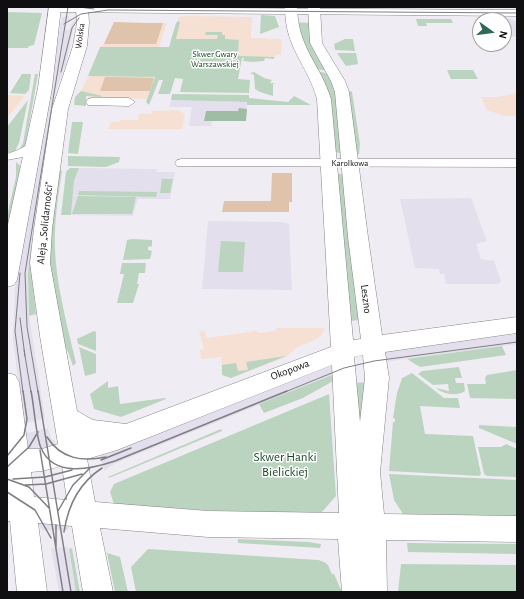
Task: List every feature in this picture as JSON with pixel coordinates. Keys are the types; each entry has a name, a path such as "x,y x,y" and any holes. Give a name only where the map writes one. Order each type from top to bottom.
{"main road":[{"path":"7,280 28,167 34,145 45,88 55,8"},
{"name":"Leszno","path":"291,9 296,42 320,85 323,94 354,498 362,527 373,556 372,592"},
{"name":"Leszno","path":"314,10 316,43 337,78 342,92 349,163 377,384 367,462 367,491 362,527 357,592"},
{"name":"Wolska","path":"74,65 80,43 83,13"},
{"name":"Aleja „Solidarności”","path":"74,65 60,109 43,229 40,263 51,336 84,514"},
{"name":"Okopowa","path":"12,462 42,460 134,433 343,351 372,345 517,325"},
{"path":"8,393 14,508 32,592"},
{"path":"67,417 75,424 91,431 134,433"},
{"path":"14,508 187,523 517,529"},
{"path":"84,514 98,592"}],"street":[{"path":"55,8 96,14 121,11 291,9 517,13"},
{"path":"92,102 129,102"},
{"path":"8,157 22,153 34,145"},
{"path":"8,157 22,160 28,167"},
{"name":"Karolkowa","path":"182,163 517,162"}],"shaded area":[{"path":"69,16 68,20 76,17 67,23 66,30 69,30 72,23 77,18 78,20 74,24 66,64 56,90 28,274 29,316 45,418 24,424 13,340 15,290 20,250 62,17"},
{"path":"179,17 252,17 251,38 282,39 281,55 277,54 276,57 241,57 238,55 239,40 171,39"},
{"path":"512,20 517,22 517,37 512,37"},
{"path":"114,22 167,23 159,47 100,47 104,44"},
{"path":"88,77 155,77 147,99 101,98 86,96 86,92 81,91"},
{"path":"517,93 517,116 504,116 487,110 481,97 498,97"},
{"path":"7,95 25,96 7,118"},
{"path":"171,100 247,102 247,109 239,109 238,111 206,111 204,121 212,121 211,126 189,126 192,107 169,107"},
{"path":"178,110 185,114 182,129 108,129 111,122 119,122 120,120 138,120 139,114 151,114 152,111"},
{"path":"79,168 157,169 157,172 175,172 170,199 138,199 133,216 71,215 74,181"},
{"path":"471,198 487,241 476,244 481,259 494,261 501,281 499,284 446,284 444,274 440,274 439,269 415,268 400,199"},
{"path":"208,221 283,222 289,224 292,290 202,289"},
{"path":"277,328 324,328 323,333 318,338 296,348 286,357 231,378 222,375 221,357 201,359 200,350 204,349 199,330 205,332 207,338 256,331 259,333 275,331"},
{"path":"517,334 517,344 384,362 383,352"},
{"path":"330,364 337,373 116,463 104,470 100,456"},
{"path":"48,428 51,438 55,442 53,449 27,451 23,434"},
{"path":"36,521 70,524 68,530 42,530"},
{"path":"68,547 76,592 59,592 51,548"}],"green space":[{"path":"7,12 42,13 34,45 29,46 28,48 7,48"},
{"path":"261,15 275,16 279,27 260,34"},
{"path":"416,19 451,19 453,23 426,23 427,26 418,26"},
{"name":"Skwer Gwary Warszawskiej","path":"178,21 180,22 176,39 217,39 218,35 205,35 206,32 222,32 222,35 225,35 225,39 239,40 238,55 274,57 274,59 265,58 264,61 253,62 243,61 244,58 242,58 238,79 250,80 249,93 180,92 183,79 175,78 170,94 158,94 163,80 159,80 149,105 146,102 155,77 88,76 100,47 169,47 176,23"},
{"path":"296,22 310,23 327,71 316,69 306,52"},
{"path":"345,39 353,39 355,51 335,50 334,44"},
{"path":"337,53 356,53 358,64 346,66"},
{"path":"447,70 473,70 478,79 451,79"},
{"path":"318,71 329,74 337,90 342,154 336,152"},
{"path":"254,72 264,78 272,80 270,83 275,83 273,84 273,96 255,89 254,75 250,73"},
{"path":"22,74 31,74 29,90 25,94 10,93"},
{"path":"35,74 38,74 25,147 19,150 23,143"},
{"path":"81,91 102,96 86,96 86,106 74,105 75,97"},
{"path":"350,91 352,92 360,144 359,154 354,154 347,93"},
{"path":"172,94 249,95 249,98 288,102 294,96 311,105 247,105 247,102 171,100"},
{"path":"28,100 19,143 15,151 7,153 7,127"},
{"path":"239,108 247,109 246,121 204,121 206,111 238,111"},
{"path":"72,122 83,122 78,154 68,153"},
{"path":"68,156 120,157 119,162 106,167 68,166"},
{"path":"16,162 20,166 20,169 7,232 7,216 16,177"},
{"path":"70,168 79,168 74,181 71,215 61,215 66,172"},
{"path":"59,170 62,171 55,229 56,263 64,313 76,363 73,366 62,341 50,264 50,240"},
{"path":"335,174 345,174 361,320 348,321"},
{"path":"162,179 173,179 170,193 160,193"},
{"path":"79,191 157,192 156,197 78,195"},
{"path":"78,196 136,197 132,214 72,214"},
{"path":"127,240 152,240 152,246 148,247 148,250 152,251 150,259 123,260"},
{"path":"221,241 245,242 243,272 218,272"},
{"path":"31,244 32,280 36,314 29,316 28,274"},
{"path":"122,263 146,263 145,273 139,273 137,284 139,284 133,303 117,303 124,274 120,274"},
{"path":"94,331 96,332 96,351 78,344 77,339"},
{"path":"502,346 506,355 420,367 407,359"},
{"path":"79,347 96,354 96,373 85,376"},
{"path":"286,356 231,378 222,375 222,365 236,363 238,371 248,370 246,362"},
{"path":"459,367 462,378 455,378 456,383 464,383 465,391 458,394 442,392 436,388 449,391 448,384 433,385 418,374 422,371"},
{"path":"517,370 517,399 470,398 467,384 486,384 485,378 487,375"},
{"path":"337,373 335,380 303,398 264,413 259,404"},
{"path":"412,373 444,398 458,398 460,408 420,406 425,434 473,436 481,474 479,476 389,471 393,422 395,422 395,419 393,418 397,393 402,378"},
{"path":"108,381 108,388 118,386 120,404 166,399 121,417 94,409 90,394"},
{"path":"369,382 361,442 352,383"},
{"name":"Skwer Hanki Bielickiej","path":"329,394 336,496 321,513 214,511 114,504 110,492 114,484"},
{"path":"479,425 517,427 517,444 479,428"},
{"path":"221,429 222,431 109,478 108,477"},
{"path":"506,444 517,449 517,477 487,476 484,474 478,447 501,447"},
{"path":"389,474 517,480 517,516 403,514 394,500"},
{"path":"238,539 308,542 321,544 320,548 238,543"},
{"path":"407,543 517,544 517,554 408,552"},
{"path":"72,548 80,592 76,592 69,549"},
{"path":"148,549 318,560 325,562 328,565 342,592 136,592 131,567"},
{"path":"107,553 120,557 128,592 115,592"},
{"path":"401,564 517,565 517,592 398,592"}],"building":[{"path":"114,22 163,23 156,44 104,44"},
{"path":"105,77 154,78 150,91 100,91"},
{"path":"272,173 292,173 292,202 289,202 289,212 222,212 224,201 271,201"}],"tram line":[{"path":"65,23 68,7"},
{"path":"79,7 94,9"},
{"path":"65,23 81,14 108,10 517,13"},
{"path":"61,72 72,28 79,18"},
{"path":"38,392 27,327 25,273 65,23"},
{"path":"20,273 15,331 23,392"},
{"path":"20,318 25,356"},
{"path":"285,392 344,368 374,361 517,342"},
{"path":"24,350 25,356"},
{"path":"25,356 31,392"},
{"path":"7,456 24,435 27,419 23,391"},
{"path":"31,391 38,433"},
{"path":"38,391 49,460"},
{"path":"49,460 55,464 74,469 95,467 115,461 287,391"},
{"path":"7,467 29,447 38,433"},
{"path":"38,433 41,448 49,460"},
{"path":"47,437 59,450 73,457 80,459 106,457"},
{"path":"101,460 131,448"},
{"path":"40,450 44,477"},
{"path":"49,460 52,475"},
{"path":"58,511 73,485 90,468"},
{"path":"64,532 68,513 76,496 87,481 102,468"},
{"path":"52,475 72,470"},
{"path":"53,482 82,474"},
{"path":"44,477 52,475"},
{"path":"52,475 53,482"},
{"path":"13,479 44,477"},
{"path":"44,477 46,484"},
{"path":"7,479 29,487 49,508"},
{"path":"46,484 53,482"},
{"path":"53,482 71,592"},
{"path":"25,485 46,484"},
{"path":"46,484 63,592"},
{"path":"7,492 35,510 51,538"},
{"path":"56,525 56,547"}]}
